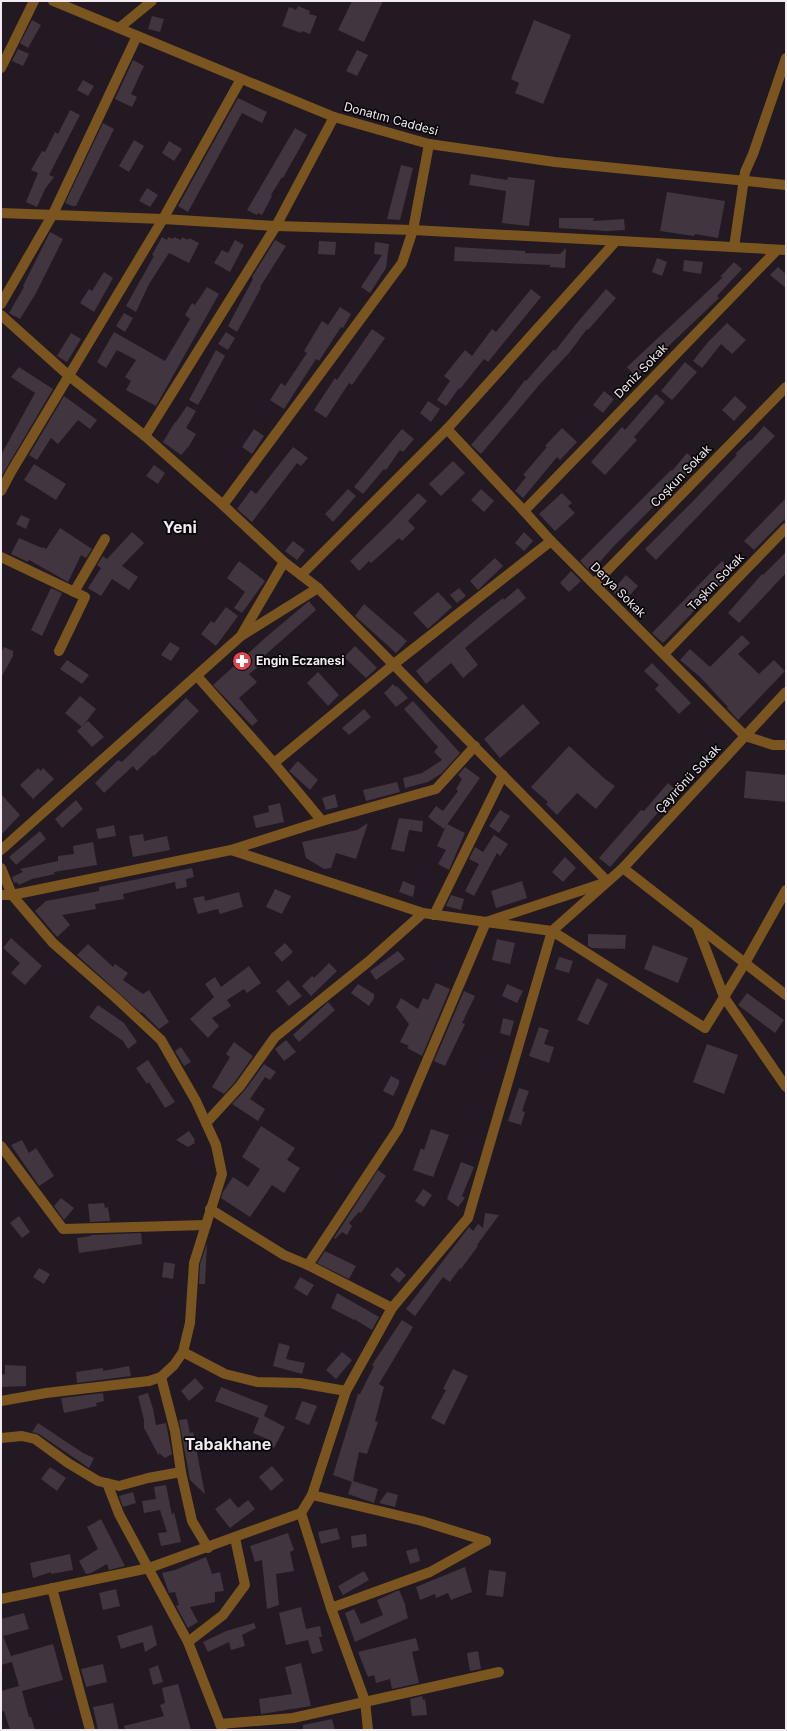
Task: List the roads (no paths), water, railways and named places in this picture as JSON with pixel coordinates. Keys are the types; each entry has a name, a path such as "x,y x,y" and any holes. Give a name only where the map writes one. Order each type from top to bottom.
{"street":[{"path":"1,68 34,1"},
{"name":"Donatım Caddesi","path":"53,1 334,117 428,144 555,162 786,185"},
{"path":"119,28 152,1"},
{"path":"1,304 53,214 137,36"},
{"path":"734,247 743,180 786,58"},
{"path":"1,491 68,375 163,219 241,79"},
{"path":"145,436 276,226 334,117"},
{"path":"223,505 402,263 413,230 428,144"},
{"path":"1,213 163,219 276,226 413,230 781,250"},
{"path":"301,575 447,429 616,241"},
{"name":"Deniz Sokak","path":"524,510 781,250"},
{"path":"1,315 68,375 145,436 223,505 284,562 318,588 607,881 486,922 398,1129 308,1265"},
{"name":"Coşkun Sokak","path":"594,584 786,387"},
{"name":"Derya Sokak","path":"447,429 524,510 551,541 745,736 773,745 786,745"},
{"name":"Taşkın Sokak","path":"664,654 786,528"},
{"path":"74,592 106,539"},
{"path":"274,763 394,664 551,541"},
{"path":"1,557 85,597 59,651"},
{"path":"240,636 284,562"},
{"path":"1,850 240,636 318,588"},
{"path":"197,676 274,763 322,821"},
{"name":"Çayırönü Sokak","path":"552,931 623,868 786,692"},
{"path":"1,895 12,895 231,850 322,821 436,789 475,746"},
{"path":"434,915 503,775"},
{"path":"231,850 423,913 552,931 705,1028 745,963 786,890"},
{"path":"1,868 12,895 53,943 161,1040 196,1101 216,1145 222,1174 194,1263 190,1324 183,1352 174,1365 161,1377 149,1381 46,1393 1,1401"},
{"path":"623,868 786,995"},
{"path":"206,1123 240,1086 275,1037 368,962 423,913"},
{"path":"697,926 724,997 786,1087"},
{"path":"1,1598 149,1568 301,1514 312,1495 346,1391 392,1308 468,1218 552,931"},
{"path":"1,1146 64,1229 206,1226"},
{"path":"210,1210 284,1255 308,1265 392,1308"},
{"path":"183,1352 225,1374 257,1382 300,1382 346,1391"},
{"path":"161,1377 175,1431 181,1472 192,1521 208,1548"},
{"path":"1,1438 22,1436 36,1439 68,1463 98,1481 119,1486 148,1478 181,1472"},
{"path":"107,1483 120,1514 188,1642 221,1727 293,1718 499,1672"},
{"path":"312,1495 422,1521 486,1541 430,1572 331,1608"},
{"path":"301,1514 331,1608 365,1701 368,1730"},
{"path":"188,1642 223,1615 245,1585 235,1538"},
{"path":"52,1588 90,1730"}],"place":[{"name":"Engin Eczanesi","path":"242,661"}],"district":[{"name":"Yeni","path":"180,527"},
{"name":"Tabakhane","path":"228,1444"}]}
